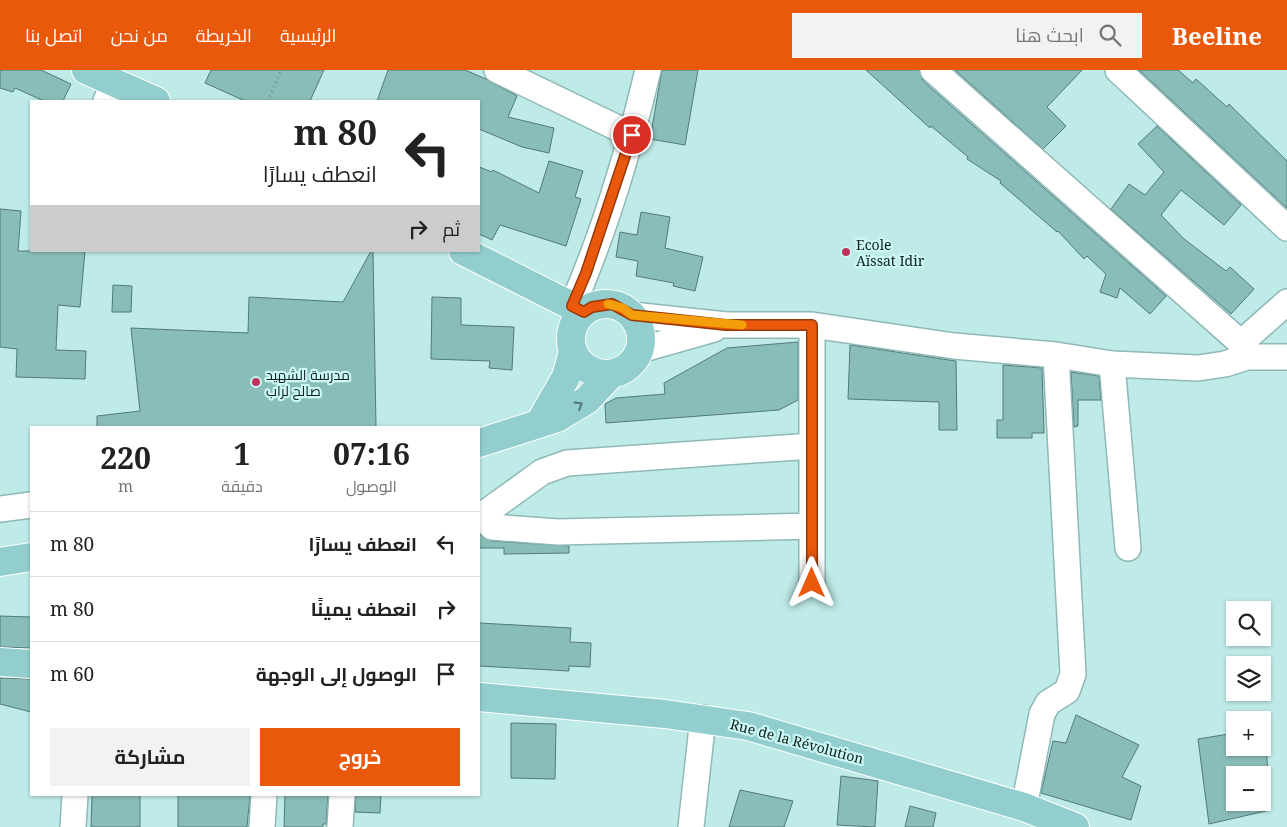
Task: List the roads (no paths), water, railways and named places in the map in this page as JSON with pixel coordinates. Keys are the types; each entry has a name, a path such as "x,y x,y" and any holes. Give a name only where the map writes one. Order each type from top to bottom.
{"main road":[{"path":"86,70 109,92 151,100"},
{"path":"465,252 578,309 612,304 632,315 641,331 640,350 634,362 623,370 611,374 595,373 582,365 574,352 571,341 578,309"},
{"path":"539,424 566,377 574,352"},
{"path":"480,443 557,418 587,400 611,374"},
{"path":"0,562 30,557"},
{"path":"0,662 30,664"},
{"name":"Rue de la Révolution","path":"480,698 704,718 748,726 1024,807 1076,827"}],"street":[{"path":"497,70 632,135"},
{"path":"578,309 586,273 632,135 648,70"},
{"path":"933,70 1244,350 1287,357"},
{"path":"1118,70 1287,228"},
{"path":"632,315 726,325 812,325 954,346 1056,355 1112,364 1198,368 1225,364 1244,350 1287,302"},
{"path":"640,350 726,325"},
{"path":"812,325 812,583"},
{"path":"1024,807 1042,714 1048,703 1067,691 1072,674 1056,355"},
{"path":"1112,364 1128,548"},
{"path":"812,446 567,463 542,472 488,511 487,522 492,527 558,532 812,526"},
{"path":"0,509 30,505"},
{"path":"691,827 704,718"},
{"path":"73,827 75,796"},
{"path":"262,827 264,796"},
{"path":"340,827 342,796"}],"place":[{"name":"Ecole Aïssat Idir","path":"846,252"},
{"name":"مدرسة الشهيد صالح لراب","path":"256,382"}]}
